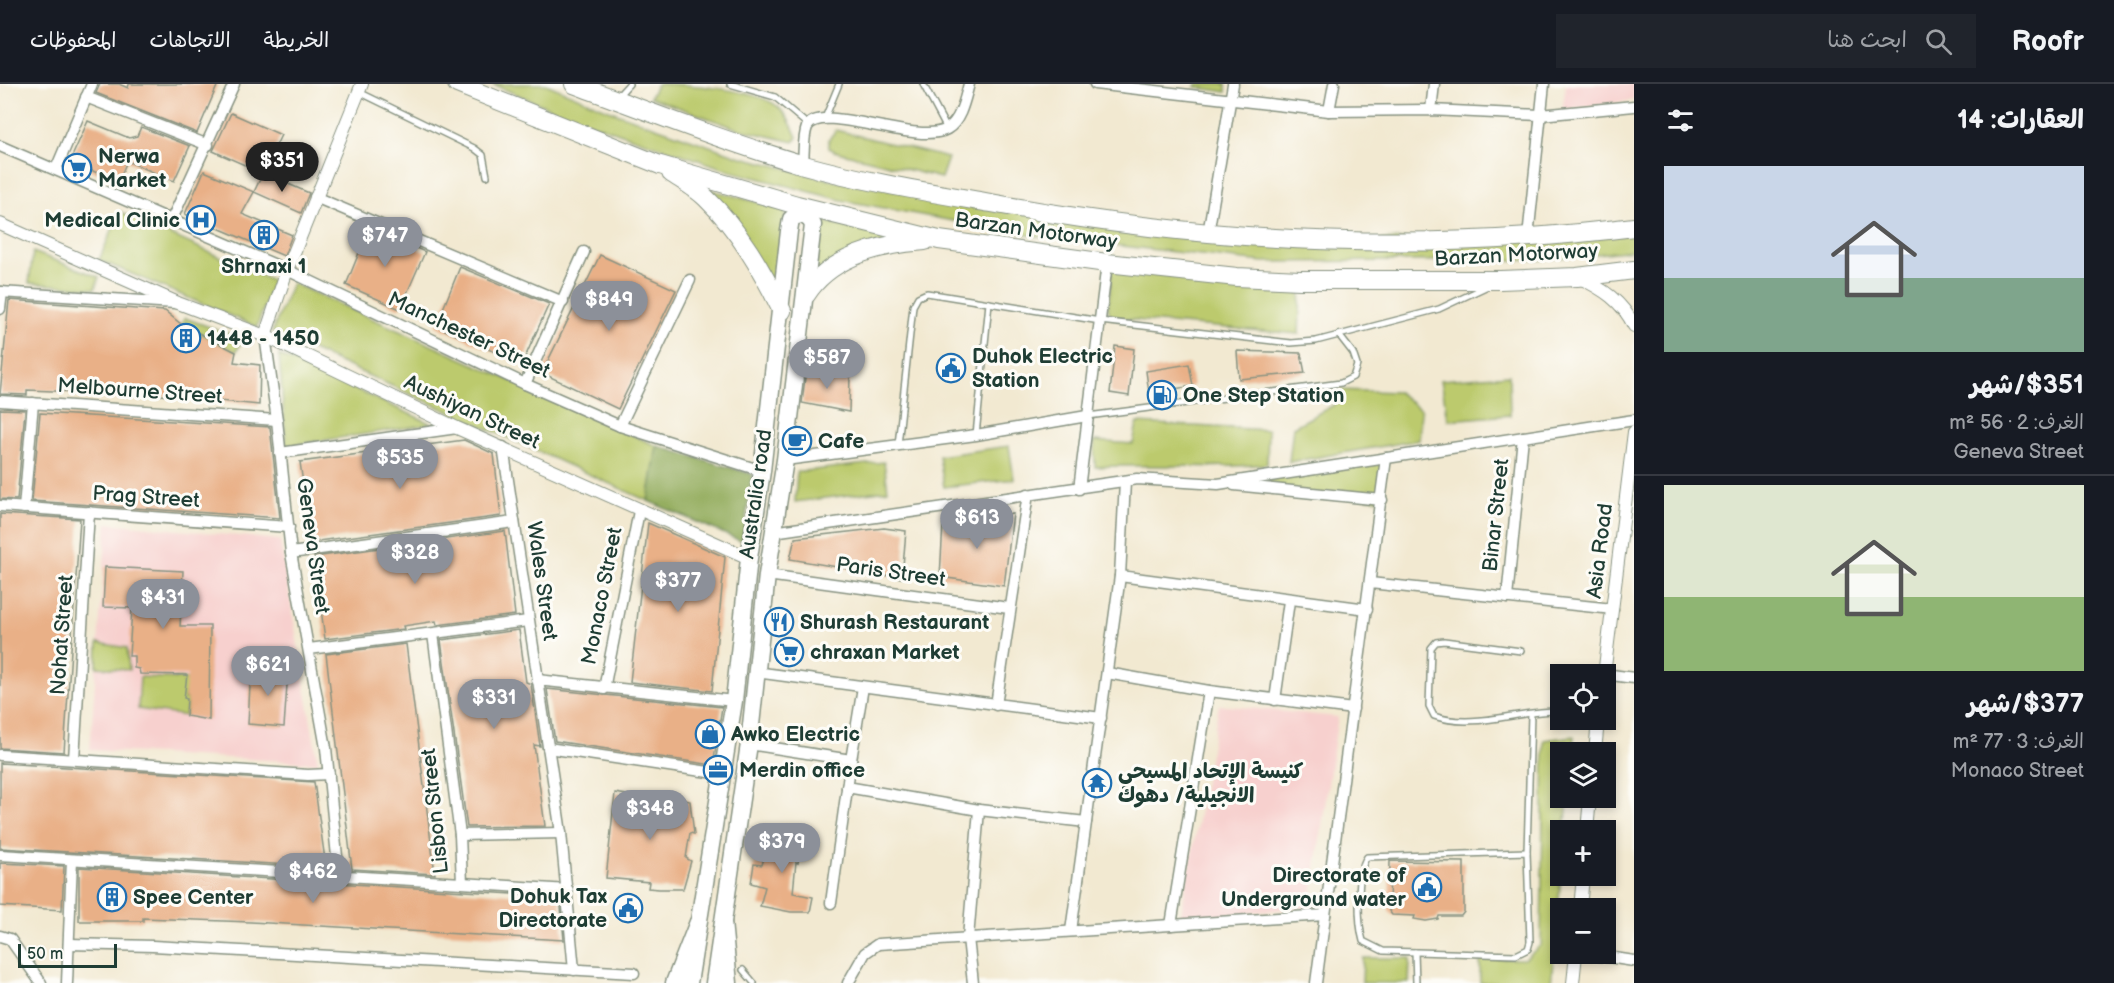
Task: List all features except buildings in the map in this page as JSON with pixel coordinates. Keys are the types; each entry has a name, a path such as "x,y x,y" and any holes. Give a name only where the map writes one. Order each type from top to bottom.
{"highway":[{"name":"Barzan Motorway","path":"457,84 660,165 797,205 939,240 1107,263 1237,277 1300,280 1500,280 1577,277 1634,270"},
{"name":"Barzan Motorway","path":"574,84 803,164 924,191 1032,211 1208,234 1288,240 1394,243 1528,237 1634,227"},
{"path":"660,165 705,197 738,235 760,267 782,310"},
{"path":"806,295 812,285 832,268 861,252 897,244 939,240"}],"main road":[{"name":"Australia road","path":"689,983 734,701 749,558 782,310 789,231 791,219 799,215 805,216 813,225 806,295 785,460 767,575 755,672 750,744 714,983"},
{"path":"675,983 698,922"},
{"path":"723,922 729,983"}],"street":[{"path":"56,169 92,84"},
{"path":"172,219 208,145 234,84"},
{"path":"803,164 808,125 825,118 835,117 885,129 934,133 947,129 962,109 969,84"},
{"path":"1095,84 1184,90 1231,101 1329,111 1431,110 1540,115 1634,106"},
{"path":"1208,234 1233,84"},
{"path":"1329,111 1334,84"},
{"path":"1431,110 1434,84"},
{"path":"1528,237 1544,84"},
{"name":"Geneva Street","path":"339,876 329,774 291,553 277,420 265,336 287,270 360,88"},
{"path":"86,97 208,145"},
{"name":"Manchester Street","path":"0,146 287,270 525,384 620,426 762,471"},
{"path":"315,197 563,302"},
{"name":"Aushiyan Street","path":"0,224 178,303 265,336 456,428 749,558"},
{"path":"525,384 584,252"},
{"path":"1079,489 1107,263"},
{"path":"1577,277 1614,298 1628,314 1634,326"},
{"path":"620,426 690,280"},
{"path":"0,309 1,292"},
{"name":"Aushiyan Street","path":"1,292 178,303"},
{"name":"Melbourne Street","path":"0,401 277,420"},
{"path":"24,508 33,403"},
{"path":"785,460 976,435 1087,416"},
{"path":"1218,484 1634,420"},
{"path":"280,453 456,428"},
{"name":"Asia Road","path":"1606,664 1634,432"},
{"name":"Binar Street","path":"1507,598 1523,437"},
{"name":"Wales Street","path":"503,447 561,833 574,970"},
{"path":"1316,983 1386,458"},
{"path":"773,532 1137,479 1218,484 1382,500"},
{"path":"1071,931 1120,576 1125,482"},
{"path":"996,705 1028,494"},
{"name":"Prag Street","path":"0,507 289,527"},
{"name":"Monaco Street","path":"604,689 639,511"},
{"name":"Nohat Street","path":"74,759 89,512"},
{"path":"291,553 514,522"},
{"name":"Paris Street","path":"767,575 1010,608"},
{"path":"1120,576 1289,601 1367,609"},
{"path":"1370,583 1613,609"},
{"path":"1275,700 1289,601"},
{"path":"309,649 528,621"},
{"name":"Lisbon Street","path":"0,855 462,883 460,835 433,634"},
{"path":"755,672 1101,718"},
{"path":"1107,673 1275,700 1353,709"},
{"path":"1616,676 1634,678"},
{"path":"537,680 604,689 734,701"},
{"path":"831,903 862,687"},
{"path":"1171,925 1209,690"},
{"path":"750,744 851,759"},
{"path":"548,748 722,774"},
{"path":"0,755 308,775 329,774"},
{"path":"847,787 979,810 1086,822"},
{"path":"973,983 968,938 979,810"},
{"path":"460,835 561,833"},
{"path":"67,983 72,860"},
{"path":"462,883 568,890"},
{"path":"848,983 865,953 878,944 1325,915"},
{"path":"0,936 10,939 41,983"},
{"path":"69,944 153,946 634,973"},
{"path":"1616,959 1634,962"},
{"path":"1573,983 1575,964"}],"lane":[{"path":"615,99 629,84"},
{"path":"730,84 762,91 780,100 808,125"},
{"path":"762,91 764,84"},
{"path":"825,118 839,84"},
{"path":"924,84 947,129"},
{"path":"360,88 474,148 486,161 487,176"},
{"path":"898,445 913,306 918,297 927,293 1100,321 1278,343 1303,343 1439,309 1500,280"},
{"path":"976,435 989,303"},
{"path":"1087,416 1341,383 1353,377 1357,365 1353,353 1339,335"},
{"path":"1521,651 1444,641 1436,642 1431,648 1428,706 1434,716 1448,721 1466,722 1495,716 1550,712"},
{"path":"1527,852 1367,857 1361,869 1360,930 1363,941 1383,951 1516,955 1528,949 1527,852 1531,714"},
{"path":"1415,952 1416,983"},
{"path":"743,970 754,983"}],"shaded area":[{"path":"1566,84 1634,84 1634,100 1562,110"},
{"path":"107,523 280,540 318,763 90,750"},
{"path":"1219,705 1338,717 1310,907 1180,919"}],"green space":[{"path":"492,84 546,84 616,113 738,156 835,181 1228,243 1634,234 1634,250 1540,260 1263,262 1033,236 841,200 731,171 569,116"},
{"path":"657,84 719,89 767,100 784,113 797,137 794,142 738,129 650,97"},
{"path":"1196,84 1226,84 1226,92 1195,87"},
{"path":"836,130 948,158 941,178 834,151 829,148 829,139"},
{"path":"693,185 786,210 777,292"},
{"path":"120,212 273,281 257,327 99,260"},
{"path":"823,221 901,240 814,279"},
{"path":"33,252 99,277 95,289 29,283"},
{"path":"1112,270 1301,286 1299,334 1112,318 1108,309"},
{"path":"292,283 657,446 648,501 272,332"},
{"path":"185,318 243,339 236,352 181,324"},
{"path":"279,355 432,424 286,446"},
{"path":"1509,375 1510,415 1448,420 1441,380"},
{"path":"1338,390 1398,392 1421,410 1419,440 1289,462 1293,427 1334,405"},
{"path":"1137,423 1268,430 1267,464 1095,467 1094,441 1133,444"},
{"path":"657,446 752,474 743,542 648,501"},
{"path":"1009,446 1014,479 944,487 939,456"},
{"path":"1386,458 1382,500 1218,484"},
{"path":"884,462 888,490 795,502 797,472"},
{"path":"98,643 127,648 129,670 97,667"},
{"path":"140,677 189,679 184,698 187,699 186,716 138,709"},
{"path":"1574,736 1573,742 1550,742 1550,808 1567,808 1566,820 1550,820 1550,886 1560,886 1559,898 1550,898 1550,964 1553,964 1551,983 1480,983 1480,959 1525,959 1541,945 1544,740"},
{"path":"1363,958 1410,958 1409,983 1362,983"}],"place":[{"name":"Nerwa Market","path":"77,168"},
{"name":"Medical Clinic","path":"201,220"},
{"name":"Shrnaxi 1","path":"264,235"},
{"name":"1448 - 1450","path":"186,338"},
{"name":"Duhok Electric Station","path":"951,368"},
{"name":"One Step Station","path":"1162,395"},
{"name":"Cafe","path":"797,441"},
{"name":"Shurash Restaurant","path":"779,622"},
{"name":"chraxan Market","path":"789,652"},
{"name":"Awko Electric","path":"710,734"},
{"name":"Merdin office","path":"718,770"},
{"name":"كنيسة الإتحاد المسيحي الانجيلية/ دهوك","path":"1097,783"},
{"name":"Directorate of Underground water","path":"1427,887"},
{"name":"Spee Center","path":"112,897"},
{"name":"Dohuk Tax Directorate","path":"628,908"}]}
